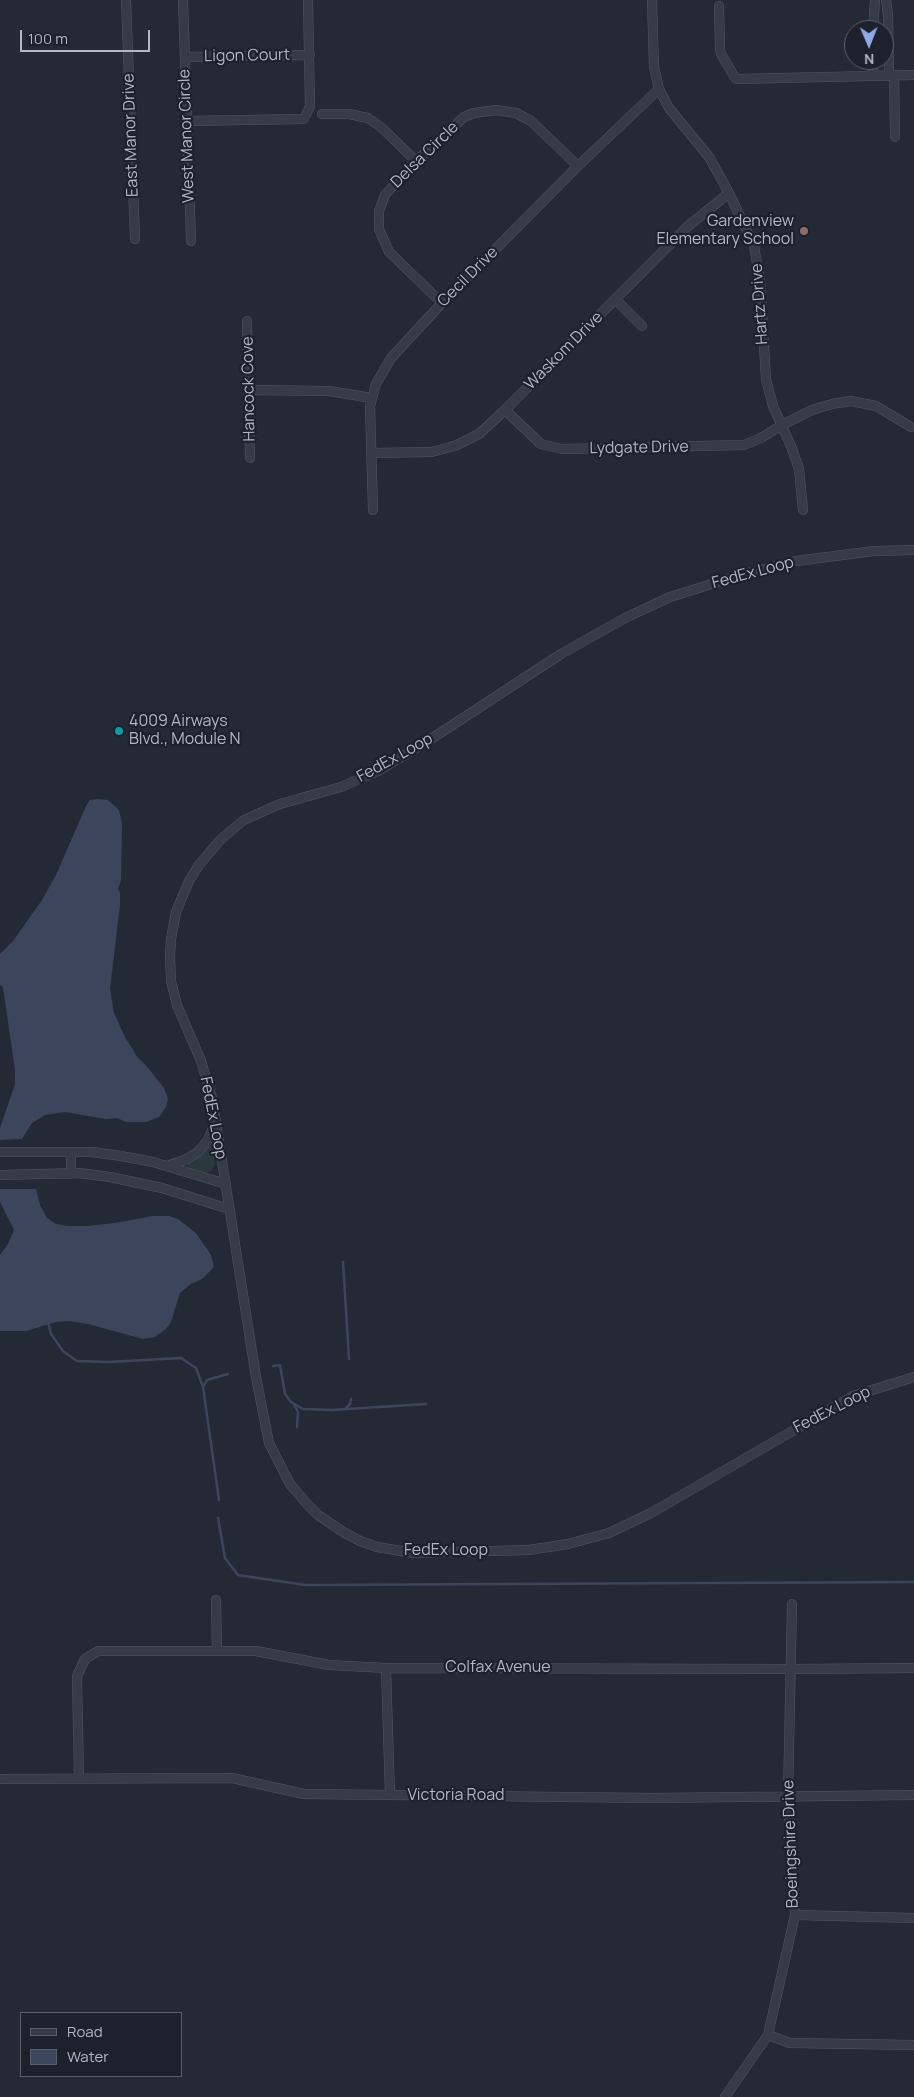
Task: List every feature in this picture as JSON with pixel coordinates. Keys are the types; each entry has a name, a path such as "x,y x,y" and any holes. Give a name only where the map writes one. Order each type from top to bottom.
{"street":[{"name":"East Manor Drive","path":"126,0 136,239"},
{"name":"West Manor Circle","path":"183,0 191,241"},
{"name":"Ligon Court","path":"186,121 304,119 310,106 308,0"},
{"name":"Hartz Drive","path":"652,0 654,67 659,88 669,108 709,157 749,232 757,257 760,280 764,366 768,392 799,469 803,510"},
{"path":"874,20 875,0"},
{"path":"886,0 895,137"},
{"path":"719,6 721,54 736,79 914,75"},
{"name":"Ligon Court","path":"185,57 310,55"},
{"path":"873,70 873,76"},
{"name":"Cecil Drive","path":"373,510 370,415 372,398 380,375 390,358 578,166 659,88"},
{"name":"Delsa Circle","path":"442,303 389,252 379,229 379,211 385,195 416,162 464,117 474,113 496,110 516,113 531,121 578,166"},
{"path":"322,114 349,114 368,118 382,128 416,162"},
{"name":"Waskom Drive","path":"371,453 432,452 457,445 479,434 686,227 729,193"},
{"path":"615,299 642,326"},
{"name":"Hancock Cove","path":"247,321 250,458"},
{"path":"249,390 329,391 372,398"},
{"name":"Lydgate Drive","path":"505,410 541,444 562,450 735,446 761,438 782,425 822,406 852,401 876,406 911,427"},
{"name":"FedEx Loop","path":"914,550 866,552 796,561 744,574 670,597 625,618 561,654 428,741 378,771 341,787 268,808 244,820 231,830 199,865 189,881 176,912 170,956 173,990 182,1019 205,1074 216,1121 266,1432 275,1457 290,1484 318,1515 346,1533 378,1547 413,1553 529,1550 568,1544 609,1533 651,1514 853,1396 914,1376"},
{"path":"167,1166 187,1159 198,1152 208,1140 216,1121"},
{"path":"0,1152 71,1152 120,1156 167,1166 226,1184"},
{"path":"70,1174 71,1152"},
{"path":"0,1175 70,1174 131,1180 229,1209"},
{"path":"216,1600 217,1650"},
{"name":"Boeingshire Drive","path":"725,2097 768,2035 795,1915 788,1797 792,1604"},
{"name":"Colfax Avenue","path":"78,1779 77,1676 85,1659 98,1651 256,1651 329,1665 386,1668 914,1668"},
{"path":"386,1668 390,1796"},
{"name":"Victoria Road","path":"0,1779 232,1778 304,1794 390,1796 788,1797 914,1795"},
{"path":"795,1915 914,1918"},
{"path":"768,2035 790,2043 914,2045"}],"shaded area":[{"path":"209,1146 212,1147 215,1164 212,1171 205,1173 188,1167 187,1164 196,1159"}],"water":[{"path":"90,800 108,800 119,810 122,824 121,880 118,889 120,905 110,989 114,1013 125,1037 138,1058 164,1088 168,1099 166,1107 159,1117 146,1122 126,1122 117,1118 106,1119 65,1112 45,1115 32,1123 22,1139 0,1140 0,1128 15,1084 15,1070 3,987 0,985 0,954 13,941 42,900 56,875 86,806"},
{"path":"0,1189 36,1189 40,1205 47,1218 56,1224 67,1226 115,1223 153,1216 169,1216 178,1219 196,1233 211,1255 214,1267 202,1279 191,1284 180,1293 171,1322 166,1329 155,1337 143,1339 70,1321 56,1322 26,1331 0,1331 0,1255 8,1244 14,1230 0,1202"}],"waterway":[{"path":"343,1262 349,1359"},
{"path":"48,1322 51,1334 63,1351 77,1361 109,1362 181,1358 196,1368 203,1387 219,1500"},
{"path":"273,1366 280,1365 285,1394 291,1402 303,1409 332,1410 426,1404"},
{"path":"203,1387 207,1380 228,1374"},
{"path":"346,1408 350,1404 351,1399"},
{"path":"294,1405 298,1412 297,1427"},
{"path":"218,1518 225,1558 238,1575 305,1585 914,1582"}],"place":[{"name":"Gardenview Elementary School","path":"804,231"},
{"name":"4009 Airways Blvd., Module N","path":"119,731"}]}
